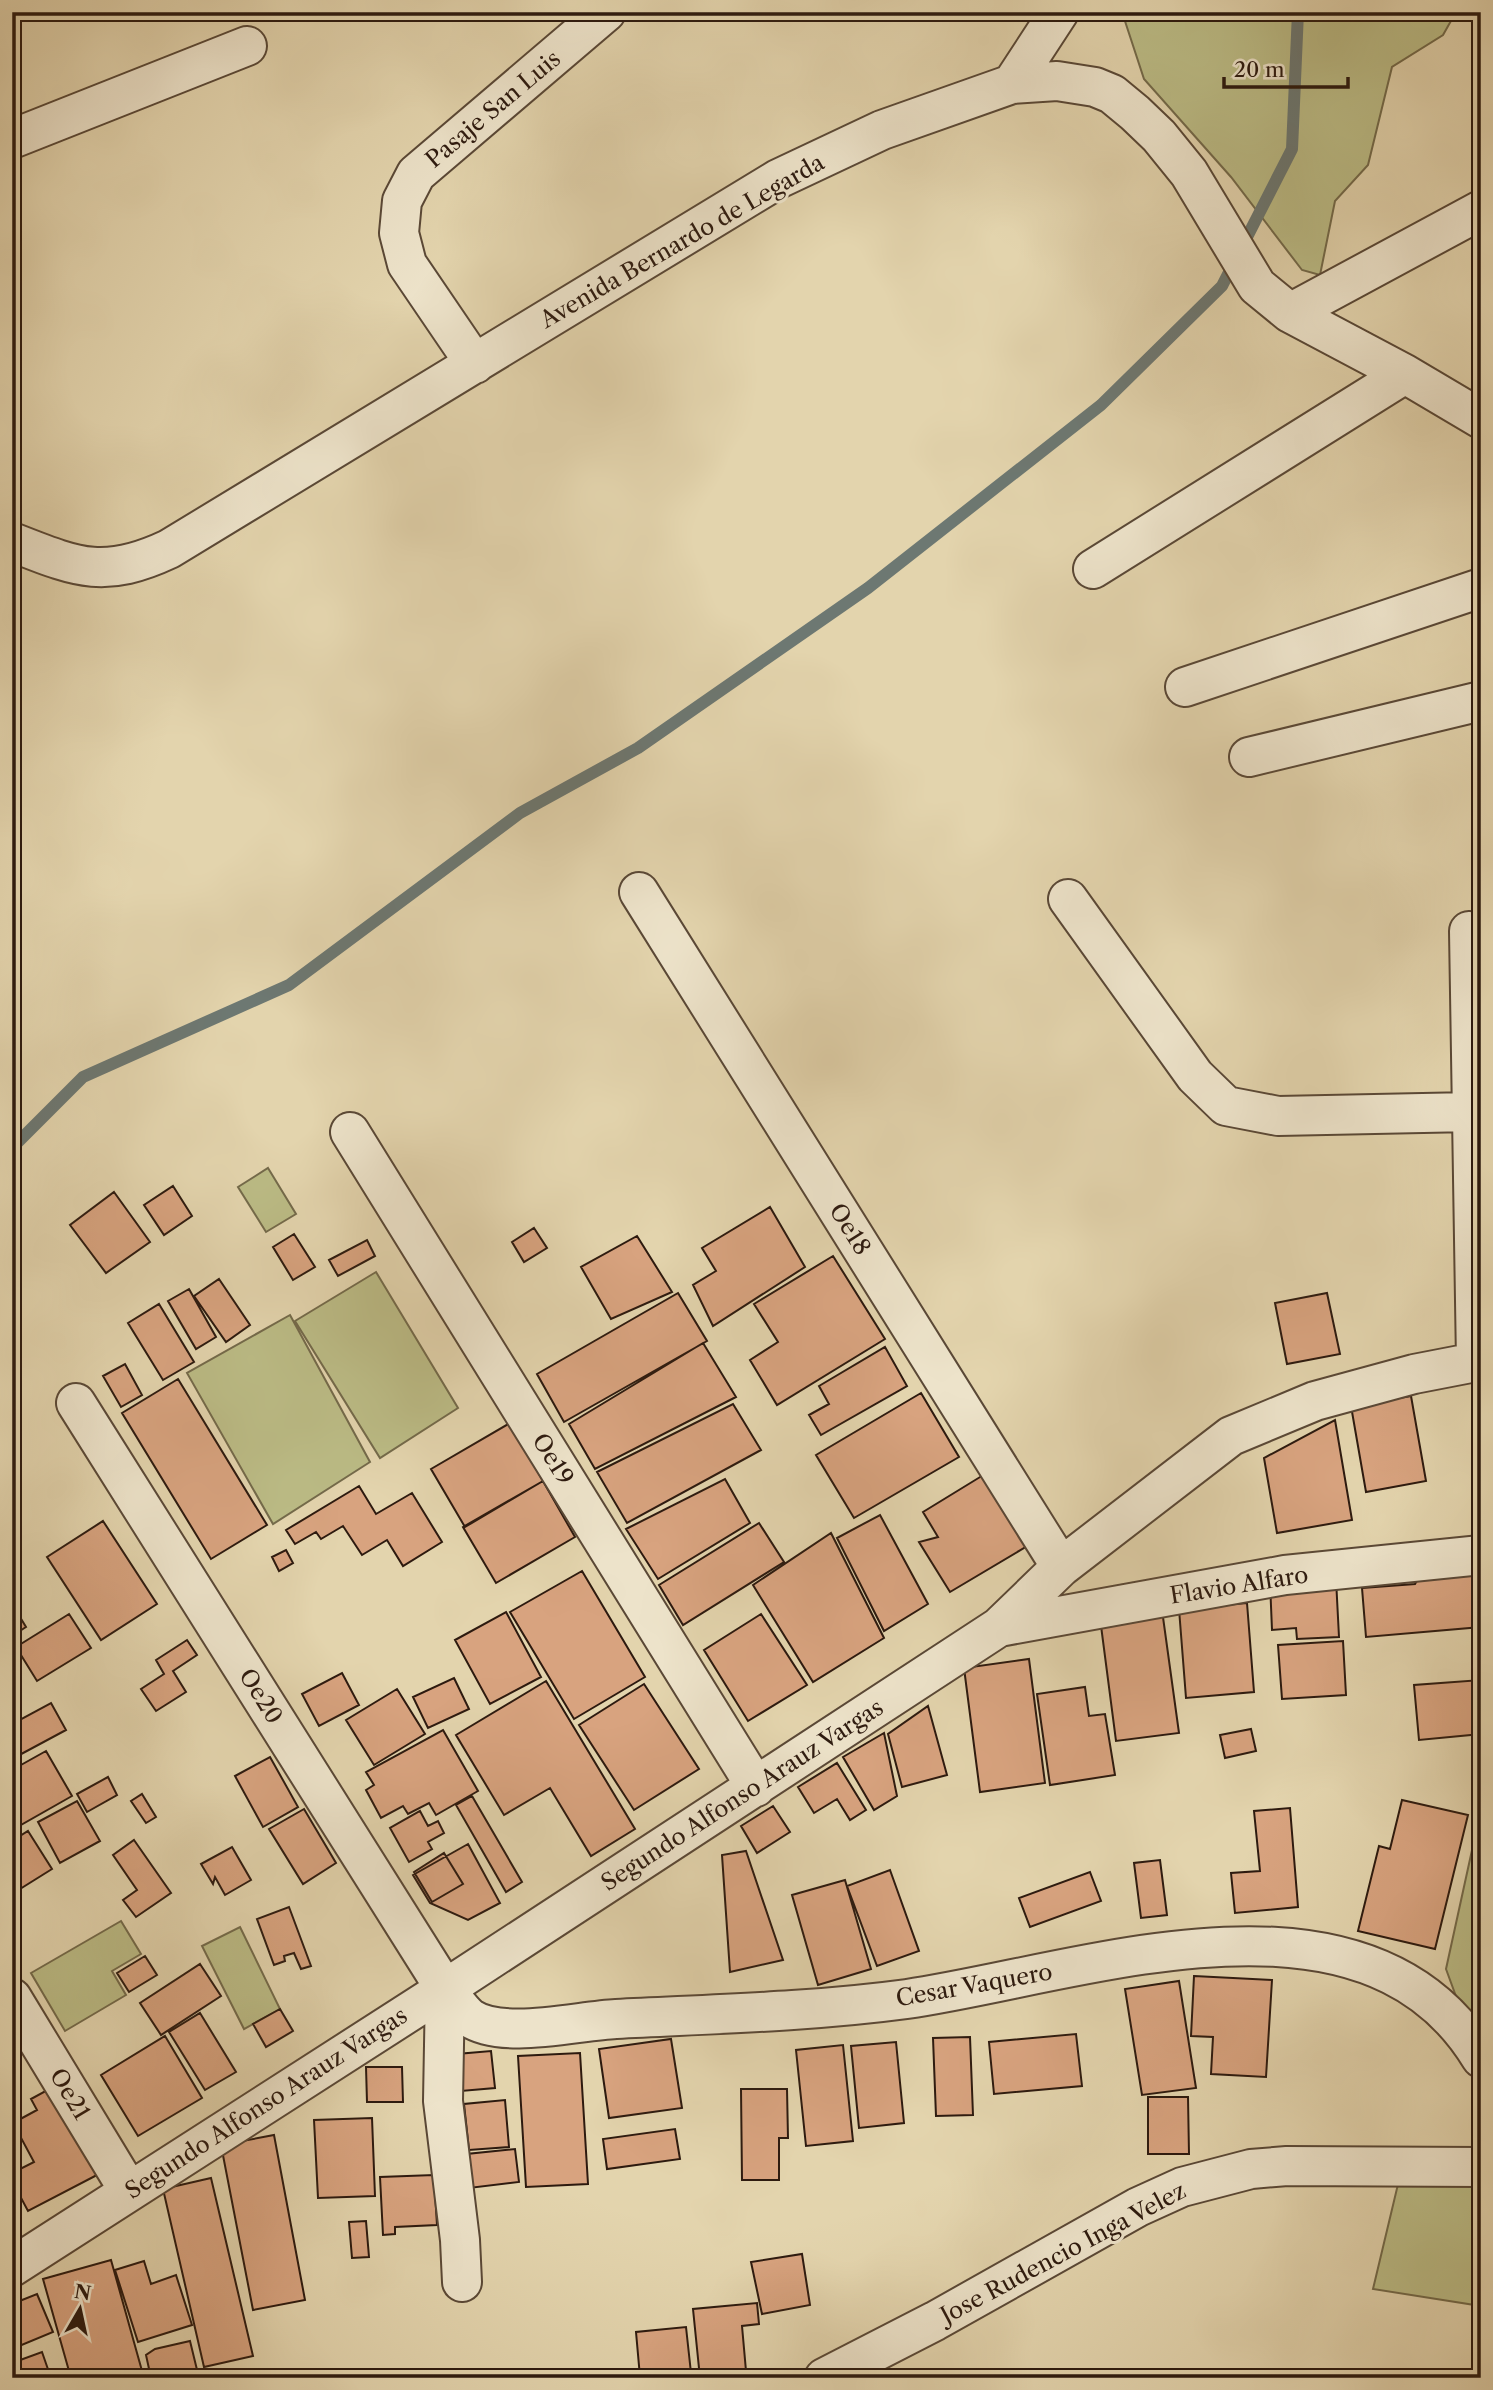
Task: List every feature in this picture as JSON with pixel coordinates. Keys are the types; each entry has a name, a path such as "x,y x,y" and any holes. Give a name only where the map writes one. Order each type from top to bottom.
{"street":[{"name":"Pasaje San Luis","path":"475,364 407,264 399,233 402,201 416,174 606,12"},
{"path":"1012,83 1059,12"},
{"path":"12,139 247,47"},
{"name":"Avenida Bernardo de Legarda","path":"12,542 70,564 116,568 150,558 169,549 778,179 882,130 1012,83 1076,83 1112,94 1159,136 1189,173 1257,286 1290,313 1405,374 1481,419"},
{"path":"1290,313 1481,210"},
{"path":"1093,569 1405,374"},
{"path":"1185,687 1481,588"},
{"path":"1249,757 1481,701"},
{"name":"Oe18","path":"639,892 1061,1567"},
{"path":"1068,899 1195,1076 1226,1105 1278,1116 1471,1112"},
{"path":"1469,931 1478,1362"},
{"name":"Oe19","path":"349,1132 756,1787"},
{"name":"Segundo Alfonso Arauz Vargas","path":"12,2267 445,1989 999,1627 1061,1567 1231,1436 1315,1401 1414,1374 1478,1362"},
{"name":"Oe20","path":"76,1403 445,1989"},
{"name":"Flavio Alfaro","path":"999,1627 1285,1575 1481,1555"},
{"name":"Cesar Vaquero","path":"445,1989 468,2017 487,2027 507,2030 594,2020 839,2008 939,1994 1135,1955 1250,1945 1291,1948 1362,1962 1404,1982 1435,2005 1470,2040 1481,2058"},
{"path":"445,1989 443,2101 460,2240 462,2283"},
{"name":"Oe21","path":"12,1998 129,2191"},
{"name":"Jose Rudencio Inga Velez","path":"824,2378 935,2321 1139,2207 1182,2187 1251,2169 1287,2166 1481,2167"}],"green space":[{"path":"1122,12 1456,12 1443,35 1392,67 1368,165 1335,201 1320,275 1302,270 1231,177 1144,79"},
{"path":"268,1168 296,1214 266,1232 238,1187"},
{"path":"376,1272 458,1408 380,1458 295,1321"},
{"path":"290,1315 370,1462 273,1524 187,1373"},
{"path":"1481,1809 1481,2037 1457,1999 1446,1969"},
{"path":"121,1921 141,1954 112,1971 126,1995 65,2031 31,1973"},
{"path":"240,1927 280,2009 244,2029 202,1946"},
{"path":"1399,2180 1481,2181 1481,2306 1373,2289"}],"building":[{"path":"173,1186 192,1216 164,1235 144,1205"},
{"path":"114,1192 150,1242 106,1273 70,1225"},
{"path":"770,1207 805,1267 713,1326 693,1285 716,1271 702,1248"},
{"path":"534,1228 547,1248 524,1262 512,1242"},
{"path":"294,1234 315,1267 293,1280 273,1247"},
{"path":"637,1236 672,1292 611,1319 581,1267"},
{"path":"367,1240 375,1256 338,1276 329,1260"},
{"path":"833,1256 885,1339 777,1405 750,1360 778,1342 754,1304"},
{"path":"219,1279 250,1325 226,1342 194,1296"},
{"path":"189,1289 216,1337 196,1349 168,1301"},
{"path":"678,1293 707,1341 564,1422 537,1374"},
{"path":"1327,1293 1340,1354 1287,1364 1275,1303"},
{"path":"159,1304 194,1362 163,1380 128,1323"},
{"path":"703,1343 736,1397 595,1469 569,1424"},
{"path":"885,1347 907,1386 821,1435 809,1415 829,1404 819,1386"},
{"path":"125,1364 142,1395 121,1407 103,1376"},
{"path":"178,1379 267,1525 211,1559 122,1413"},
{"path":"921,1393 959,1457 854,1518 816,1455"},
{"path":"1411,1396 1426,1481 1366,1492 1351,1406"},
{"path":"733,1404 761,1450 627,1523 597,1472"},
{"path":"1335,1420 1352,1520 1277,1533 1264,1458"},
{"path":"510,1423 543,1481 465,1527 431,1469"},
{"path":"985,1474 1029,1545 950,1592 919,1542 938,1537 923,1512"},
{"path":"725,1479 750,1523 658,1579 626,1529"},
{"path":"543,1481 575,1537 496,1583 463,1527"},
{"path":"359,1486 376,1514 412,1493 442,1542 403,1566 387,1540 362,1555 343,1526 321,1539 316,1532 295,1544 286,1530"},
{"path":"880,1515 928,1604 884,1631 837,1538"},
{"path":"103,1521 157,1604 101,1640 47,1557"},
{"path":"759,1523 784,1562 683,1625 659,1585"},
{"path":"831,1533 884,1638 813,1682 753,1585"},
{"path":"286,1550 293,1563 279,1571 272,1557"},
{"path":"1481,1566 1481,1627 1366,1637 1362,1588 1415,1584 1423,1570"},
{"path":"582,1571 645,1677 574,1719 510,1612"},
{"path":"1336,1579 1339,1637 1297,1639 1296,1628 1272,1630 1270,1582"},
{"path":"1247,1603 1254,1692 1186,1698 1179,1609"},
{"path":"12,1604 26,1627 12,1636"},
{"path":"1162,1610 1179,1733 1116,1741 1100,1618"},
{"path":"506,1612 541,1677 490,1704 455,1640"},
{"path":"69,1614 91,1648 37,1681 16,1647"},
{"path":"761,1614 807,1685 748,1721 704,1650"},
{"path":"187,1640 197,1655 173,1671 186,1692 156,1711 141,1689 164,1674 156,1660"},
{"path":"1343,1641 1346,1695 1282,1699 1278,1645"},
{"path":"1029,1659 1045,1783 980,1792 964,1668"},
{"path":"342,1673 359,1705 319,1726 302,1694"},
{"path":"454,1678 469,1709 428,1728 413,1697"},
{"path":"1481,1680 1481,1734 1419,1740 1414,1685"},
{"path":"546,1681 635,1829 591,1856 550,1788 504,1815 456,1735"},
{"path":"644,1684 699,1769 634,1810 579,1725"},
{"path":"1085,1687 1089,1716 1105,1714 1115,1775 1050,1785 1037,1694"},
{"path":"397,1689 425,1734 374,1765 346,1720"},
{"path":"51,1703 66,1730 12,1759 12,1724"},
{"path":"928,1706 947,1775 902,1787 888,1734"},
{"path":"1251,1729 1256,1751 1225,1758 1220,1735"},
{"path":"443,1730 478,1791 436,1815 429,1803 408,1814 403,1806 381,1818 366,1790 374,1785 366,1772"},
{"path":"884,1733 897,1796 874,1810 843,1757"},
{"path":"46,1751 72,1796 12,1830 12,1770"},
{"path":"270,1757 298,1807 263,1827 235,1776"},
{"path":"837,1763 866,1810 850,1820 837,1799 814,1813 798,1787"},
{"path":"108,1777 117,1795 87,1812 77,1794"},
{"path":"142,1794 156,1817 146,1823 131,1801"},
{"path":"472,1796 522,1882 506,1892 456,1805"},
{"path":"1402,1800 1468,1815 1435,1949 1358,1931 1379,1846 1390,1849"},
{"path":"77,1801 100,1841 60,1863 38,1822"},
{"path":"773,1806 790,1832 757,1853 741,1826"},
{"path":"1290,1808 1298,1907 1235,1913 1231,1873 1260,1871 1254,1811"},
{"path":"304,1809 336,1863 303,1884 269,1829"},
{"path":"420,1811 428,1826 438,1821 444,1833 428,1842 432,1849 409,1862 390,1828"},
{"path":"28,1831 52,1869 12,1894 12,1841"},
{"path":"134,1840 171,1893 136,1917 123,1900 137,1890 113,1855"},
{"path":"468,1844 500,1903 468,1920 430,1903 413,1875"},
{"path":"232,1847 251,1880 225,1895 215,1877 213,1884 201,1864"},
{"path":"746,1851 783,1960 730,1972 722,1855"},
{"path":"444,1853 463,1884 432,1902 414,1872"},
{"path":"1160,1860 1167,1915 1141,1918 1134,1863"},
{"path":"890,1870 919,1951 877,1966 847,1886"},
{"path":"1090,1872 1101,1901 1030,1927 1019,1898"},
{"path":"845,1880 871,1969 818,1985 792,1895"},
{"path":"289,1907 311,1966 301,1969 294,1953 284,1956 285,1961 274,1965 257,1919"},
{"path":"145,1956 157,1975 129,1992 117,1973"},
{"path":"200,1964 221,1996 161,2035 140,2003"},
{"path":"1194,1976 1272,1980 1266,2077 1211,2074 1213,2037 1191,2036"},
{"path":"1179,1981 1196,2088 1142,2095 1125,1989"},
{"path":"280,2009 293,2031 266,2047 253,2024"},
{"path":"200,2013 236,2072 205,2090 169,2032"},
{"path":"1076,2034 1082,2086 994,2094 989,2042"},
{"path":"165,2036 202,2098 138,2136 101,2075"},
{"path":"970,2037 973,2115 936,2116 933,2038"},
{"path":"671,2039 682,2108 609,2118 599,2049"},
{"path":"896,2042 904,2123 859,2128 851,2046"},
{"path":"843,2045 853,2141 806,2146 796,2050"},
{"path":"491,2051 495,2088 461,2091 457,2054"},
{"path":"580,2053 588,2184 526,2187 518,2056"},
{"path":"366,2067 402,2067 403,2102 367,2102"},
{"path":"51,2088 97,2175 28,2211 12,2181 12,2173 34,2162 13,2123 37,2110 31,2099"},
{"path":"741,2089 787,2089 788,2138 779,2138 779,2180 742,2180"},
{"path":"1148,2097 1188,2097 1189,2154 1148,2154"},
{"path":"505,2100 509,2147 469,2150 464,2104"},
{"path":"372,2118 375,2196 318,2198 314,2120"},
{"path":"675,2129 680,2159 607,2169 603,2139"},
{"path":"274,2135 305,2300 253,2310 221,2145"},
{"path":"515,2149 519,2182 461,2189 457,2155"},
{"path":"434,2175 437,2225 395,2227 395,2234 383,2235 380,2177"},
{"path":"211,2178 253,2356 204,2367 163,2189"},
{"path":"366,2221 369,2257 352,2258 349,2222"},
{"path":"802,2254 810,2305 762,2314 751,2262"},
{"path":"111,2260 144,2378 71,2378 43,2279"},
{"path":"144,2261 151,2284 176,2275 192,2325 138,2342 115,2270"},
{"path":"37,2294 53,2332 12,2349 12,2304"},
{"path":"757,2303 759,2324 742,2326 746,2371 726,2374 727,2378 700,2378 693,2309"},
{"path":"686,2327 691,2373 640,2377 636,2332"},
{"path":"190,2341 199,2378 151,2378 146,2355 155,2349"},
{"path":"42,2352 51,2378 13,2378 12,2363"},
{"path":"964,2371 965,2378 919,2378"}],"waterway":[{"path":"12,1148 83,1077 289,985 520,813 638,748 868,588 1101,405 1222,286 1292,149 1298,12"}]}
